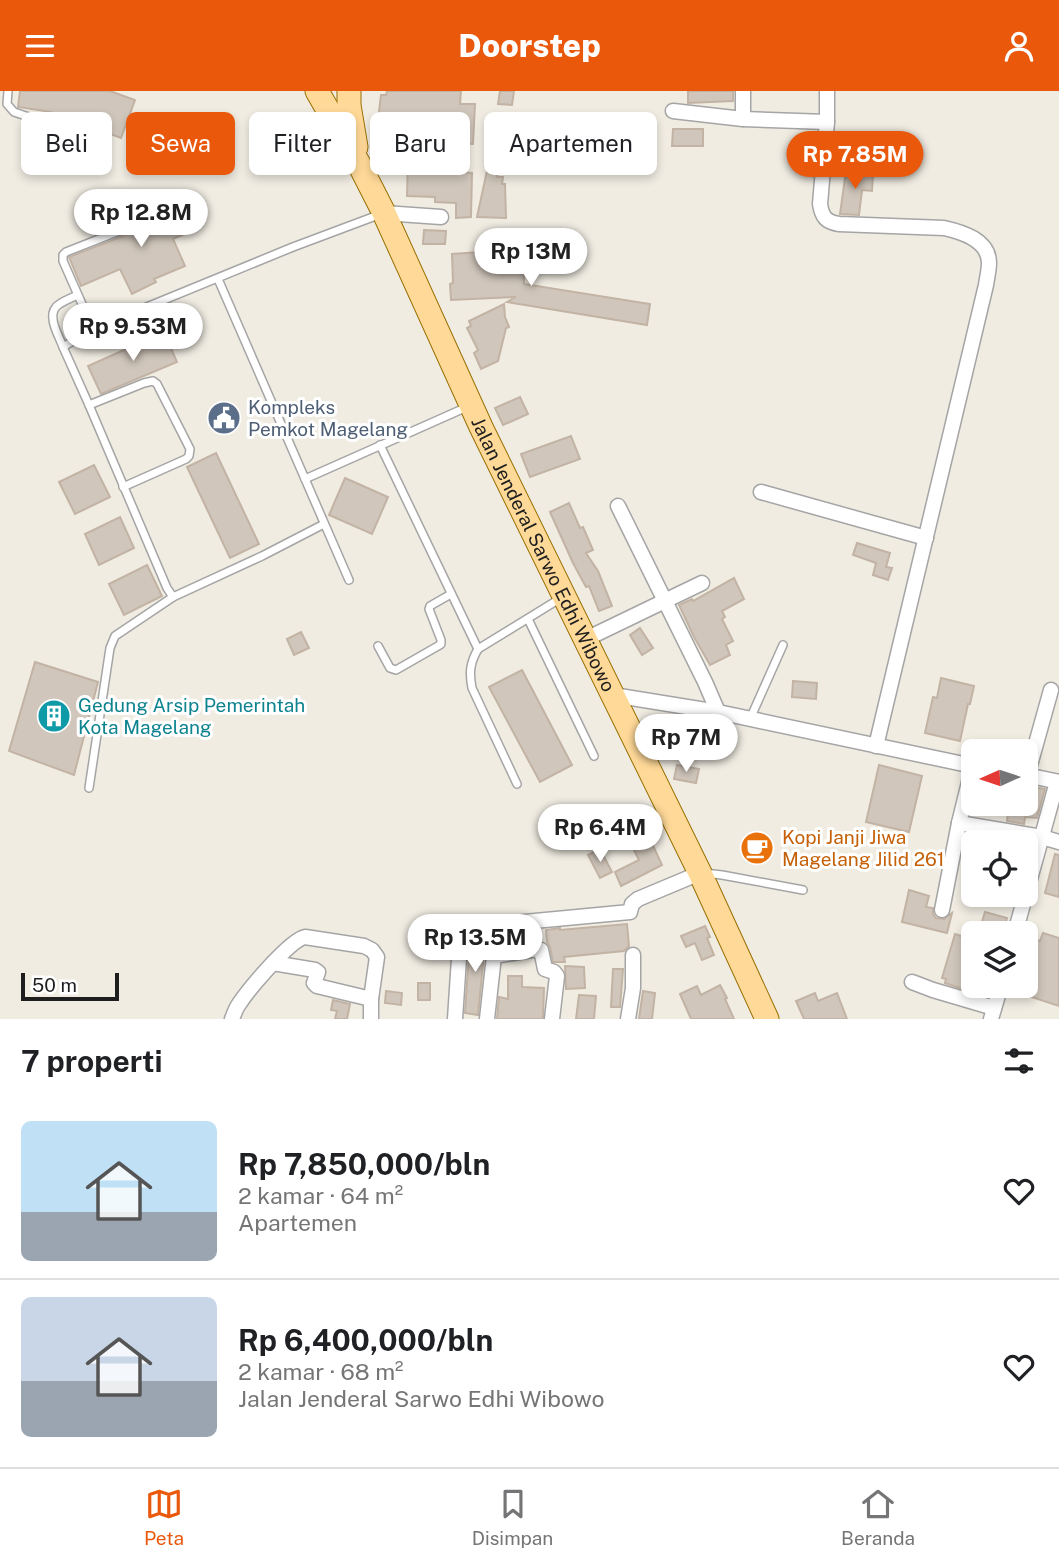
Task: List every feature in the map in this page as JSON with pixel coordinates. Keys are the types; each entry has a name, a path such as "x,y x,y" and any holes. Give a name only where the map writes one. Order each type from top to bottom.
{"main road":[{"name":"Jalan Jenderal Sarwo Edhi Wibowo","path":"317,91 384,213 471,405 700,873 767,1019"},
{"name":"Jalan Jenderal Sarwo Edhi Wibowo","path":"349,91 359,164"}],"street":[{"path":"743,91 743,119"},
{"path":"827,91 820,204 825,219 839,224 960,231 978,242 990,261 876,746"},
{"path":"673,111 743,119 827,122"},
{"path":"384,213 441,217"},
{"path":"761,492 926,538"},
{"path":"618,506 718,712"},
{"path":"586,639 702,583"},
{"path":"1037,739 1051,690"},
{"path":"613,695 718,712 961,764"},
{"path":"1018,921 1058,782 1038,778"},
{"path":"942,910 961,815"},
{"path":"959,823 1059,842"},
{"path":"455,1019 461,928 630,912 632,904 638,899 700,873"},
{"path":"232,1019 239,1004 273,963 301,938 364,946 372,950 377,957 371,1019"},
{"path":"487,1019 494,957 538,949 543,953 545,969 554,972 556,976 552,1019"},
{"path":"628,1019 633,988 633,955"},
{"path":"273,963 315,970 318,972 314,983 317,986 371,999"},
{"path":"912,982 994,1016 998,998"}],"lane":[{"path":"8,91 7,104 14,112 21,114"},
{"path":"63,347 93,329 305,242 384,213"},
{"path":"93,329 63,261 64,254 127,227"},
{"path":"218,279 349,580"},
{"path":"77,295 56,306 53,312 54,324 173,597"},
{"path":"89,405 153,381 190,449 186,459 123,487"},
{"path":"305,479 471,405"},
{"path":"380,445 478,649"},
{"path":"89,788 110,648 116,636 173,597 324,524"},
{"path":"377,646 393,670 401,669 439,646 441,641 429,609 452,594"},
{"path":"517,784 472,688 471,661 478,649 564,596"},
{"path":"528,619 594,756"},
{"path":"750,720 783,645"},
{"path":"700,873 803,890"}],"building":[{"path":"20,91 110,91 135,100 131,112 126,112 126,124 121,138 112,135 112,112 51,112 18,107"},
{"path":"387,91 461,91 460,104 475,104 473,144 470,144 470,112 379,112 381,95 386,95"},
{"path":"500,91 514,91 512,105 498,104"},
{"path":"688,91 733,91 733,101 688,103"},
{"path":"673,129 703,129 703,146 672,146"},
{"path":"846,171 873,174 872,191 862,190 859,215 840,214"},
{"path":"472,173 471,217 456,218 456,203 435,202 435,197 407,196 408,175"},
{"path":"486,175 503,177 506,218 477,217"},
{"path":"189,198 202,226 173,239 185,266 154,279 156,282 132,294 120,269 81,286 69,257 129,234 135,228 133,223"},
{"path":"424,230 446,231 445,244 423,244"},
{"path":"523,249 524,284 650,304 647,325 507,302 516,297 451,300 452,254"},
{"path":"504,304 509,327 506,328 498,361 481,369 474,353 478,350 467,328 471,326 469,321"},
{"path":"164,332 177,362 101,394 88,366"},
{"path":"520,397 528,414 503,425 495,408"},
{"path":"571,436 580,459 530,477 521,454"},
{"path":"216,453 259,544 230,558 187,467"},
{"path":"94,465 110,497 75,514 59,482"},
{"path":"345,478 388,497 372,534 329,515"},
{"path":"569,503 593,550 586,553 598,571 612,606 599,611 589,586 586,587 573,563 550,512"},
{"path":"120,517 134,548 99,565 85,534"},
{"path":"857,543 890,553 886,567 892,568 888,580 873,575 876,563 853,555"},
{"path":"147,565 162,596 124,615 109,584"},
{"path":"734,578 744,599 722,611 725,617 722,619 733,641 726,645 730,655 710,665 679,605 692,599 693,601"},
{"path":"640,628 653,648 642,655 630,635"},
{"path":"301,632 309,648 294,655 287,639"},
{"name":"Gedung Arsip Pemerintah Kota Magelang","path":"35,662 98,682 74,775 9,751"},
{"path":"522,670 572,765 540,782 489,687"},
{"path":"941,678 974,686 960,741 925,733 933,697 937,698"},
{"path":"793,681 817,683 816,699 792,697"},
{"path":"677,765 699,769 696,783 674,779"},
{"path":"879,765 922,776 909,832 866,822"},
{"path":"1038,788 1045,789 1038,814"},
{"path":"639,811 653,838 650,839 662,865 621,886 615,872 639,860 627,836 611,844 604,829"},
{"path":"1008,816 1038,816 1025,817 1024,824 1007,821"},
{"path":"600,849 612,872 600,878 588,855"},
{"path":"1055,854 1059,855 1059,897 1045,893"},
{"path":"909,890 929,896 926,907 933,908 936,918 944,919 952,913 947,933 902,922"},
{"path":"985,912 1007,918 1006,921 982,921"},
{"path":"627,924 629,946 624,951 564,957 565,962 553,962 546,930"},
{"path":"705,926 714,955 702,960 695,943 686,947 681,936"},
{"path":"1043,933 1059,938 1059,1006 1035,998 1038,998 1038,940"},
{"path":"955,934 961,936 961,988 945,983 946,979 942,978"},
{"path":"470,938 488,938 478,1015 465,1013"},
{"path":"565,966 584,967 585,988 566,989"},
{"path":"613,969 623,969 620,1007 611,1007"},
{"path":"508,976 522,976 522,987 544,988 543,1019 497,1019 499,997 508,999"},
{"path":"418,983 430,983 430,1000 418,1000"},
{"path":"720,985 734,1019 691,1019 680,994 697,986 701,995"},
{"path":"386,991 402,993 401,1005 385,1003"},
{"path":"643,991 655,993 652,1019 639,1019"},
{"path":"815,993 818,1001 837,993 847,1019 804,1019 796,1001"},
{"path":"579,995 596,996 594,1019 576,1019"},
{"path":"333,1000 350,1004 347,1019 335,1019 337,1011 331,1010"}],"place":[{"name":"Kompleks Pemkot Magelang","path":"224,418"},
{"name":"Gedung Arsip Pemerintah Kota Magelang","path":"54,716"},
{"name":"Kopi Janji Jiwa Magelang Jilid 261","path":"757,848"}]}
